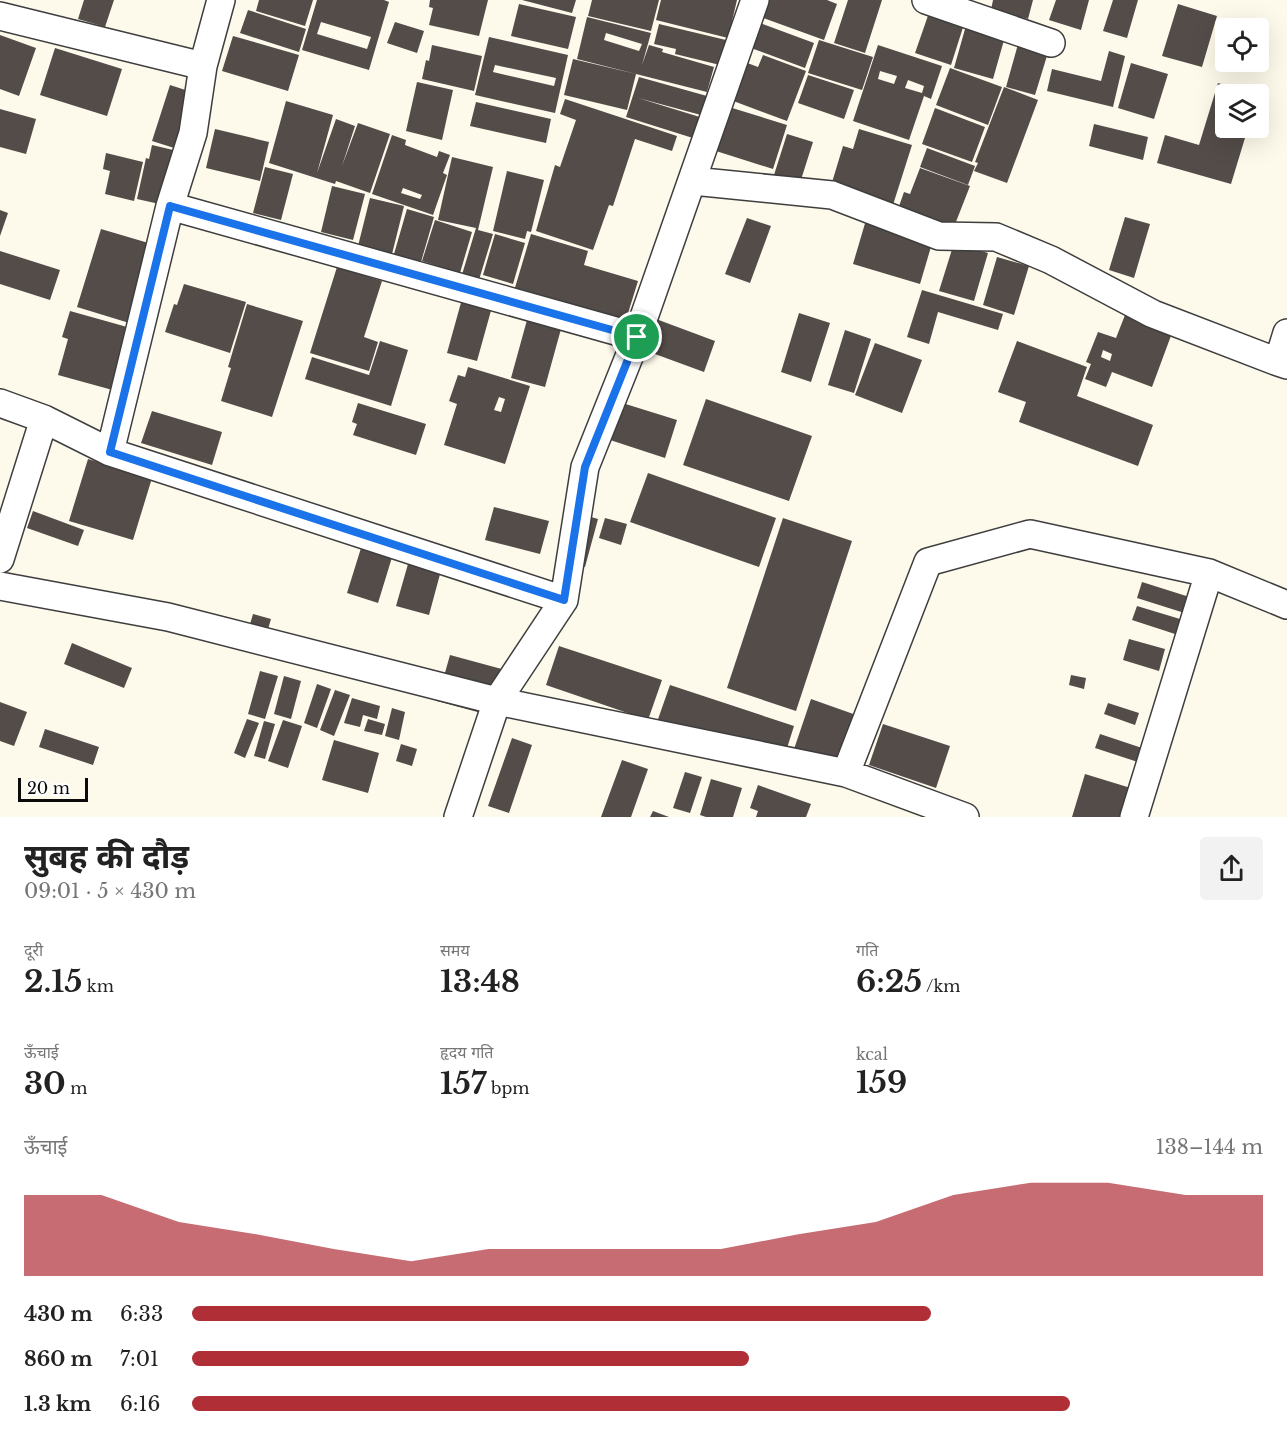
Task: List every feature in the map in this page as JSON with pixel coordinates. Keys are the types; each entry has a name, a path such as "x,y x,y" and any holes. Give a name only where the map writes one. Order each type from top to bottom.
{"street":[{"path":"110,452 170,206 193,133 202,66 221,0"},
{"path":"458,817 497,701 564,600 585,467 637,337 755,0"},
{"path":"926,0 1051,43"},
{"path":"0,16 202,66"},
{"path":"693,181 831,195 939,236 996,237 1051,260 1153,314 1282,363 1287,333"},
{"path":"170,206 637,337"},
{"path":"0,403 44,419 110,452 564,600"},
{"path":"0,559 44,419"},
{"path":"846,773 928,561 1030,534 1209,573 1287,605"},
{"path":"1134,817 1209,573"},
{"path":"0,586 168,617 497,701 846,773 965,817"}],"building":[{"path":"84,0 114,0 105,27 78,19"},
{"path":"259,0 313,0 305,26 256,11"},
{"path":"317,0 384,0 389,2 369,70 302,50","holes":["321,22 371,37 367,49 317,34"]},
{"path":"430,0 488,0 479,36 429,25 433,8 429,7"},
{"path":"522,0 576,0 572,13"},
{"path":"592,0 659,0 651,31 588,16"},
{"path":"661,0 737,0 728,38 656,20"},
{"path":"764,0 827,0 837,4 824,40 758,16"},
{"path":"848,0 882,0 865,53 834,43"},
{"path":"993,0 1033,0 1028,19 991,10"},
{"path":"1056,0 1089,0 1081,30 1049,20"},
{"path":"1113,0 1138,0 1127,38 1103,31"},
{"path":"519,4 576,17 568,49 511,36"},
{"path":"1178,4 1217,16 1202,67 1162,56"},
{"path":"931,7 966,18 951,65 915,53"},
{"path":"248,10 306,29 299,52 240,33"},
{"path":"587,17 651,33 642,65 649,45 663,49 662,52 714,67 707,92 577,59","holes":["606,33 642,44 639,51 604,40"]},
{"path":"395,22 424,31 417,53 387,43"},
{"path":"967,22 1006,33 993,79 954,68"},
{"path":"760,23 814,43 805,68 751,48"},
{"path":"659,24 726,40 720,65 675,54 676,49 654,44"},
{"path":"0,35 36,48 19,96 0,89"},
{"path":"233,36 299,55 288,91 222,71"},
{"path":"489,37 568,55 555,113 475,95","holes":["495,65 556,78 554,86 493,72"]},
{"path":"1020,37 1050,46 1035,95 1006,87"},
{"path":"819,40 873,57 862,90 808,73"},
{"path":"432,45 482,56 474,91 422,79"},
{"path":"878,45 942,66 931,99 924,96 909,140 853,121","holes":["880,71 897,76 894,84 878,79","908,80 924,86 922,93 905,88"]},
{"path":"55,48 122,69 107,116 40,95"},
{"path":"1109,51 1125,56 1113,107 1047,91 1052,69 1101,81"},
{"path":"763,55 806,71 787,121 728,99 742,61 758,67"},
{"path":"573,59 636,74 627,110 564,95"},
{"path":"1131,63 1168,74 1154,119 1118,108"},
{"path":"950,68 1002,87 988,125 936,105"},
{"path":"808,75 854,90 844,119 798,103"},
{"path":"639,77 707,96 701,115 638,98 703,118 696,139 626,117"},
{"path":"417,82 453,90 442,140 406,131"},
{"path":"170,85 207,97 190,153 152,141"},
{"path":"1004,87 1038,100 1007,183 974,171 978,163 975,162"},
{"path":"1215,93 1215,138 1245,138 1231,184 1157,163 1165,135 1199,145"},
{"path":"565,99 677,136 672,151 635,139 613,206 609,205 593,250 536,231 555,165 560,167 576,120 560,114"},
{"path":"286,101 333,115 317,173 336,119 355,126 342,166 358,123 390,134 370,193 336,181 335,184 269,163"},
{"path":"476,102 551,119 546,143 470,126"},
{"path":"729,107 787,125 773,169 716,151"},
{"path":"935,108 985,127 972,162 922,144"},
{"path":"0,109 36,119 26,154 0,147"},
{"path":"1094,124 1148,137 1143,160 1089,146"},
{"path":"215,129 269,142 260,181 206,168"},
{"path":"859,129 912,145 892,208 830,189 843,146 853,149"},
{"path":"787,134 813,142 799,186 773,178"},
{"path":"392,135 406,140 405,145 437,157 439,151 450,155 443,173 447,175 433,215 372,194","holes":["403,188 422,195 420,199 401,193"]},
{"path":"152,145 186,153 173,207 137,199 146,158 149,159"},
{"path":"927,148 975,166 968,185 920,167"},
{"path":"106,153 143,162 134,201 105,194 110,171 103,169"},
{"path":"452,157 493,167 478,230 493,234 478,283 461,278 476,228 438,220"},
{"path":"265,167 293,174 281,220 253,213"},
{"path":"920,168 970,186 952,232 897,212 904,192 910,194"},
{"path":"507,171 544,180 531,232 527,231 525,239 493,231"},
{"path":"332,186 365,194 353,240 321,232"},
{"path":"370,198 404,206 392,254 358,246"},
{"path":"407,209 434,217 421,262 394,254"},
{"path":"0,210 8,213 0,236"},
{"path":"1125,217 1150,224 1134,278 1109,270"},
{"path":"747,218 771,226 750,283 725,274"},
{"path":"435,220 472,232 460,273 422,261"},
{"path":"866,220 933,240 920,284 853,264"},
{"path":"101,229 162,247 139,326 77,307"},
{"path":"495,234 525,243 513,284 483,275"},
{"path":"531,234 588,251 584,265 638,281 625,323 514,291"},
{"path":"954,243 988,253 974,301 939,291"},
{"path":"0,251 60,270 50,300 0,284"},
{"path":"997,257 1029,266 1014,315 983,305"},
{"path":"337,267 382,281 364,337 378,342 369,371 310,353"},
{"path":"184,284 246,302 230,353 165,332 174,304 177,305"},
{"path":"922,290 1003,314 998,330 938,312 929,344 907,337"},
{"path":"462,299 492,307 477,361 447,353"},
{"path":"247,304 303,321 272,417 221,401 231,368 228,367"},
{"path":"70,311 145,332 127,394 58,375 68,339 62,337"},
{"path":"799,313 830,323 811,382 781,372"},
{"path":"1125,315 1172,333 1152,387 1112,372 1106,387 1085,379 1091,364 1086,362 1098,332 1116,338","holes":["1103,350 1112,354 1110,361 1101,357"]},
{"path":"656,319 715,341 704,372 644,350"},
{"path":"527,320 561,329 545,387 511,378"},
{"path":"845,330 871,339 854,393 828,385"},
{"path":"380,341 408,350 391,406 305,379 312,357 369,375"},
{"path":"1017,341 1087,367 1077,396 1153,425 1138,466 1019,422 1026,402 998,392"},
{"path":"875,343 922,360 902,413 855,395"},
{"path":"468,367 530,386 505,464 444,445 457,404 449,401 458,375 465,377","holes":["499,397 505,399 501,412 494,410"]},
{"path":"706,399 812,436 789,501 683,465"},
{"path":"616,401 677,420 665,458 604,438"},
{"path":"358,403 426,424 416,455 353,435 357,424 352,422"},
{"path":"152,411 222,432 212,465 141,443"},
{"path":"88,459 152,478 133,540 69,521"},
{"path":"648,473 776,518 759,567 630,522"},
{"path":"494,507 549,521 540,554 485,540"},
{"path":"33,511 84,530 78,546 27,528"},
{"path":"584,515 598,519 585,567 571,563"},
{"path":"605,518 627,524 621,545 599,538"},
{"path":"783,518 852,541 796,711 727,688"},
{"path":"366,532 397,541 378,603 347,593"},
{"path":"414,543 446,552 429,615 396,606"},
{"path":"1142,582 1199,600 1194,616 1137,598"},
{"path":"1137,606 1180,619 1175,634 1132,620"},
{"path":"253,614 271,619 266,636 248,631"},
{"path":"1129,639 1165,649 1159,671 1123,660"},
{"path":"72,643 132,668 124,688 64,664"},
{"path":"559,646 662,680 648,720 546,685"},
{"path":"450,655 509,671 496,717 437,701"},
{"path":"260,671 278,676 265,719 248,714"},
{"path":"1071,675 1086,678 1084,689 1069,685"},
{"path":"284,676 301,681 291,719 274,714"},
{"path":"317,684 331,689 317,728 304,723"},
{"path":"670,685 794,726 782,764 657,722"},
{"path":"335,690 350,695 334,736 320,730"},
{"path":"352,698 380,706 377,719 363,715 360,727 344,723"},
{"path":"811,699 859,716 837,761 792,755"},
{"path":"0,702 27,712 14,746 0,741"},
{"path":"1108,703 1139,713 1135,725 1104,714"},
{"path":"392,708 405,712 399,740 385,736"},
{"path":"247,719 259,723 245,758 234,753"},
{"path":"368,719 385,724 382,735 364,731"},
{"path":"283,720 302,726 288,768 268,761"},
{"path":"264,721 275,724 265,759 254,756"},
{"path":"883,724 950,746 936,788 869,765"},
{"path":"45,729 99,747 93,765 39,747"},
{"path":"1100,734 1154,752 1150,766 1095,748"},
{"path":"512,738 532,745 509,813 488,806"},
{"path":"334,740 379,753 368,793 322,780"},
{"path":"401,744 417,749 412,766 396,761"},
{"path":"622,760 648,769 631,817 601,817"},
{"path":"685,772 702,777 690,813 673,808"},
{"path":"1085,774 1147,793 1140,817 1072,817"},
{"path":"711,779 742,788 733,817 700,815"},
{"path":"758,785 811,804 806,817 756,817 758,811 750,808"},
{"path":"653,811 669,817 650,817"}],"route":[{"path":"170,206 637,337 585,467 564,600 110,452 170,206"}]}
